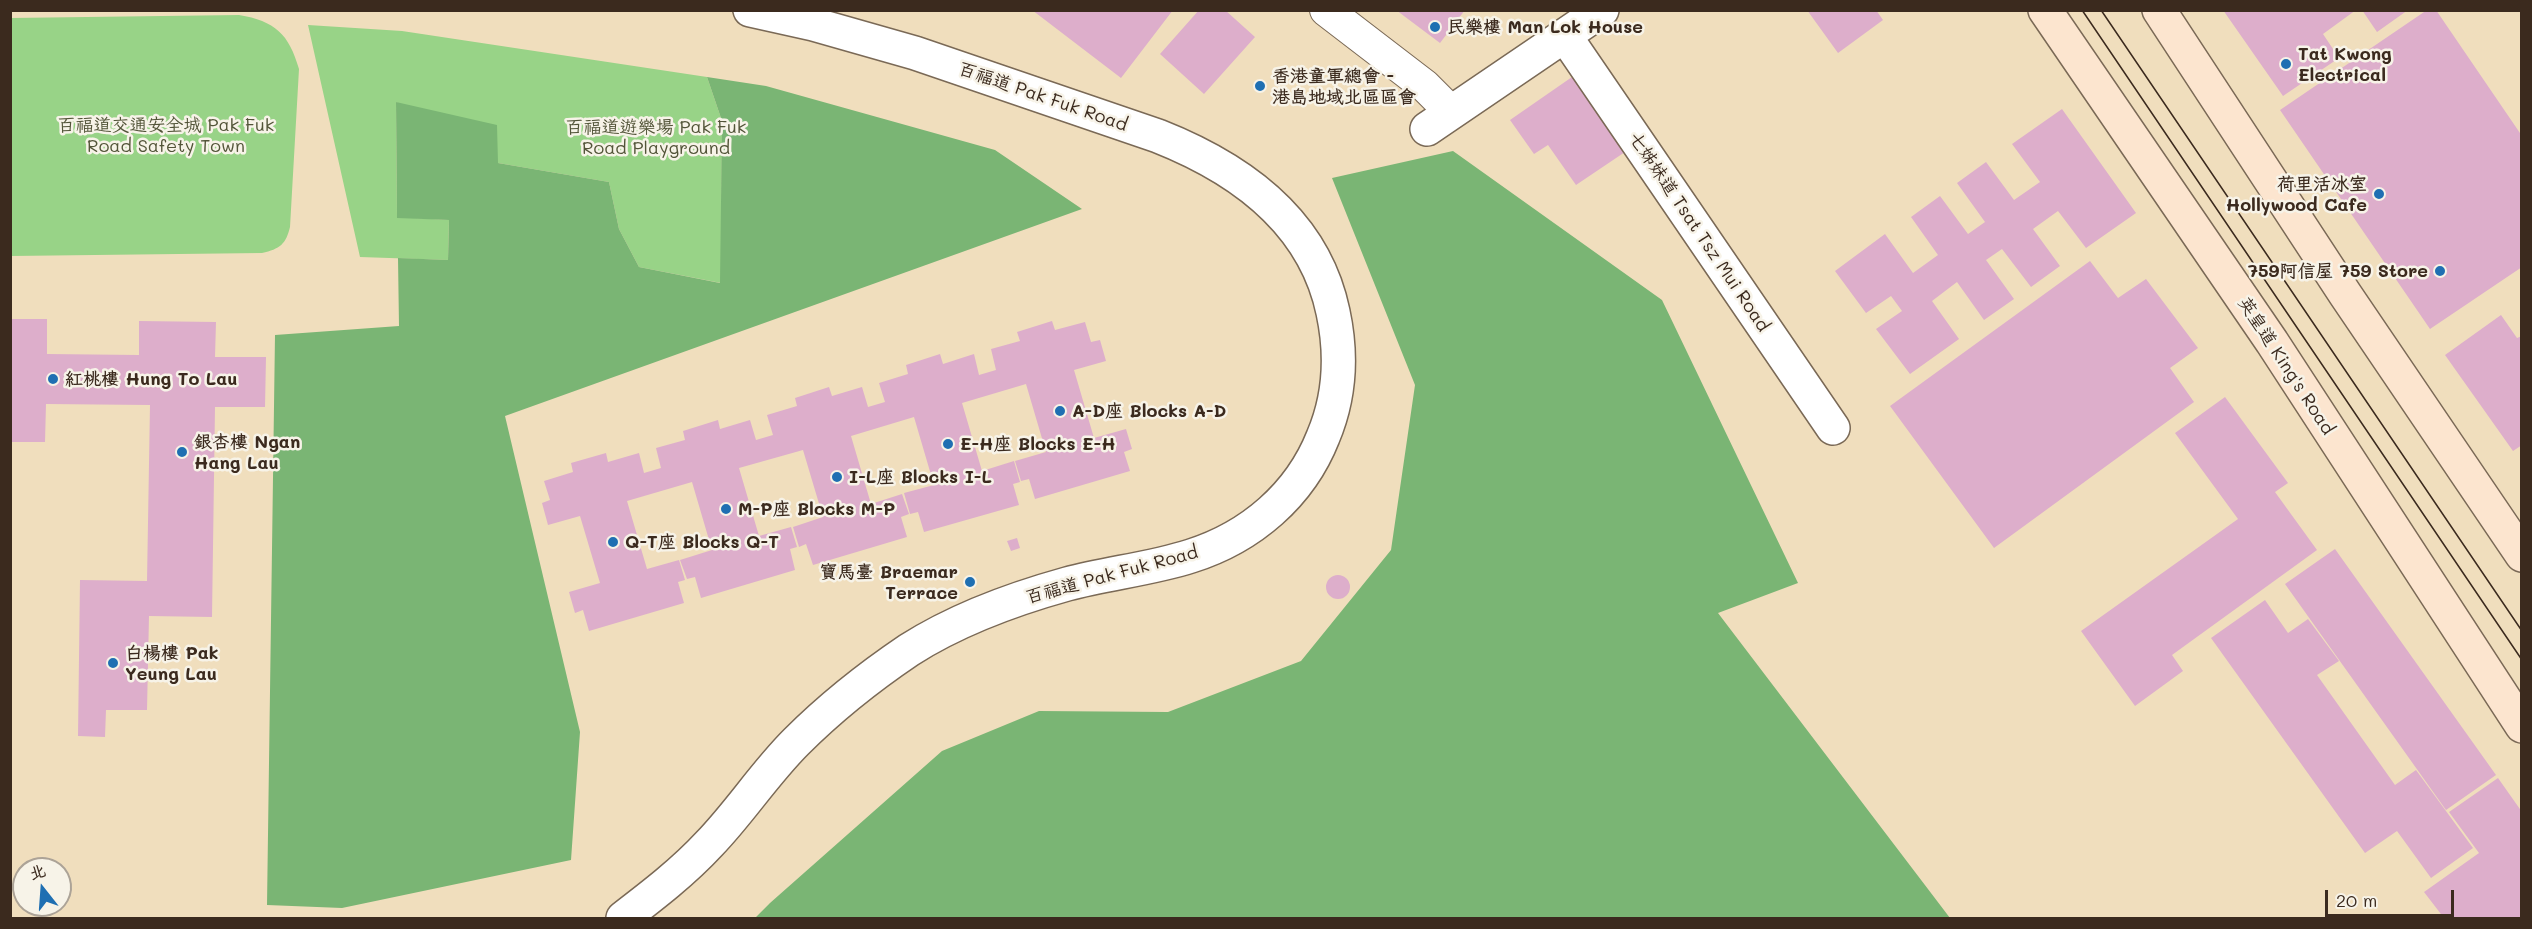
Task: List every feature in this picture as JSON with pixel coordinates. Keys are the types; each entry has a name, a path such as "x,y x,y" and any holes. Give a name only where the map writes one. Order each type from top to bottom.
{"main road":[{"name":"英皇道 King's Road","path":"2044,10 2272,342 2522,726"},
{"path":"2159,10 2345,294 2522,555"}],"street":[{"name":"百福道 Pak Fuk Road","path":"630,913 674,877 710,843 802,736 855,690 910,649 966,621 1038,593 1191,556 1232,538 1264,518 1292,489 1318,450 1334,404 1338,381 1340,358 1332,307 1317,264 1306,242 1275,206 1231,171 1193,150 1158,136 915,53 813,24 750,10"},
{"path":"1326,10 1425,86 1439,121 1602,10"},
{"name":"七姊妹道 Tsat Tsz Mui Road","path":"1566,36 1833,428"}],"green space":[{"name":"百福道交通安全城 Pak Fuk Road Safety Town","path":"239,15 262,21 279,31 290,47 299,69 290,227 281,245 262,253 11,256 11,18"},
{"name":"百福道遊樂場 Pak Fuk Road Playground","path":"308,25 402,31 707,77 722,121 721,283 639,267 619,229 609,182 498,163 396,102 397,217 449,220 448,260 360,257"},
{"path":"707,77 766,86 995,150 1082,209 505,416 580,732 571,860 342,908 267,905 275,335 399,326 398,258 448,260 449,220 397,218 396,102 497,125 498,163 609,182 619,229 639,267 720,283 722,121"},
{"path":"1453,151 1662,300 1798,583 1718,613 1950,918 755,918 942,751 1039,711 1168,712 1301,661 1391,550 1415,385 1332,178"}],"building":[{"path":"1032,10 1173,10 1121,78"},
{"path":"1199,10 1225,10 1255,37 1204,94 1160,54"},
{"name":"民樂樓 Man Lok House","path":"1396,10 1465,10 1440,43"},
{"path":"1807,10 1876,10 1883,20 1838,53"},
{"path":"2223,10 2356,10 2323,34 2339,58 2283,96"},
{"path":"2362,10 2408,10 2377,32"},
{"path":"2427,10 2436,10 2522,136 2522,267 2430,329 2280,110"},
{"path":"1572,77 1625,152 1576,185 1548,145 1534,154 1510,120"},
{"path":"2062,109 2136,213 2086,248 2058,211 2033,229 2060,266 2031,287 2002,249 1986,260 2014,299 1984,320 1957,282 1932,301 1959,339 1910,374 1876,329 1902,311 1891,296 1866,313 1835,271 1885,234 1913,273 1938,255 1911,217 1940,196 1968,234 1985,222 1957,183 1986,162 2014,200 2040,182 2012,144"},
{"path":"2090,261 2118,298 2146,279 2198,348 2170,368 2194,402 1994,548 1890,406"},
{"path":"2501,315 2517,338 2522,336 2522,445 2513,451 2445,355"},
{"path":"10,319 47,319 47,354 139,355 139,321 216,322 215,357 266,357 265,407 215,407 212,617 149,616 147,710 106,710 105,737 78,736 80,580 147,581 150,405 46,404 45,442 10,442"},
{"path":"1052,321 1055,330 1085,322 1091,342 1100,340 1106,361 1074,370 1094,438 1126,429 1132,449 1124,452 1130,471 1035,499 1029,479 1021,481 1015,461 1046,452 1026,384 962,403 982,471 1014,461 1020,482 1013,484 1019,505 924,532 918,512 910,514 904,493 934,485 914,417 851,436 871,504 902,494 909,514 901,517 907,537 813,565 806,544 799,547 793,527 823,517 803,450 739,468 759,536 791,527 797,547 790,549 795,570 701,598 695,577 687,579 680,560 712,550 692,482 627,501 647,569 679,560 685,580 678,582 684,603 589,631 583,610 575,613 569,592 600,583 580,516 548,525 542,503 550,500 544,481 573,472 571,463 606,453 608,462 639,453 644,473 661,468 656,448 685,440 683,431 718,420 720,429 750,420 756,440 773,435 767,415 797,406 795,398 829,387 832,396 862,387 868,407 885,402 879,383 908,374 906,365 940,354 943,364 974,354 979,375 996,370 991,349 1020,341 1017,332"},
{"path":"2225,397 2288,483 2275,492 2317,550 2172,655 2183,671 2135,706 2081,631 2238,519 2175,433"},
{"path":"1017,538 1020,548 1011,551 1007,541"},
{"path":"2335,549 2496,775 2446,810 2285,584"},
{"path":"1338,575 1343,576 1349,582 1349,592 1343,598 1338,599 1333,598 1327,592 1326,587 1327,582 1333,576"},
{"path":"2265,600 2288,633 2308,619 2339,661 2317,675 2395,785 2416,770 2473,848 2431,878 2397,831 2365,853 2211,638"},
{"path":"2498,778 2522,812 2522,918 2444,918 2424,892 2479,853 2449,812"}],"tram line":[{"path":"2082,10 2522,660"},
{"path":"2101,10 2522,631"}],"place":[{"name":"民樂樓 Man Lok House","path":"1435,27"},
{"name":"Tat Kwong Electrical","path":"2286,64"},
{"name":"香港童軍總會 - 港島地域北區區會","path":"1260,86"},
{"name":"荷里活冰室 Hollywood Cafe","path":"2379,194"},
{"name":"759阿信屋 759 Store","path":"2440,271"},
{"name":"紅桃樓 Hung To Lau","path":"53,379"},
{"name":"A-D座 Blocks A-D","path":"1060,411"},
{"name":"E-H座 Blocks E-H","path":"948,444"},
{"name":"銀杏樓 Ngan Hang Lau","path":"182,452"},
{"name":"I-L座 Blocks I-L","path":"837,477"},
{"name":"M-P座 Blocks M-P","path":"726,509"},
{"name":"Q-T座 Blocks Q-T","path":"613,542"},
{"name":"寶馬臺 Braemar Terrace","path":"970,582"},
{"name":"白楊樓 Pak Yeung Lau","path":"113,663"}]}
